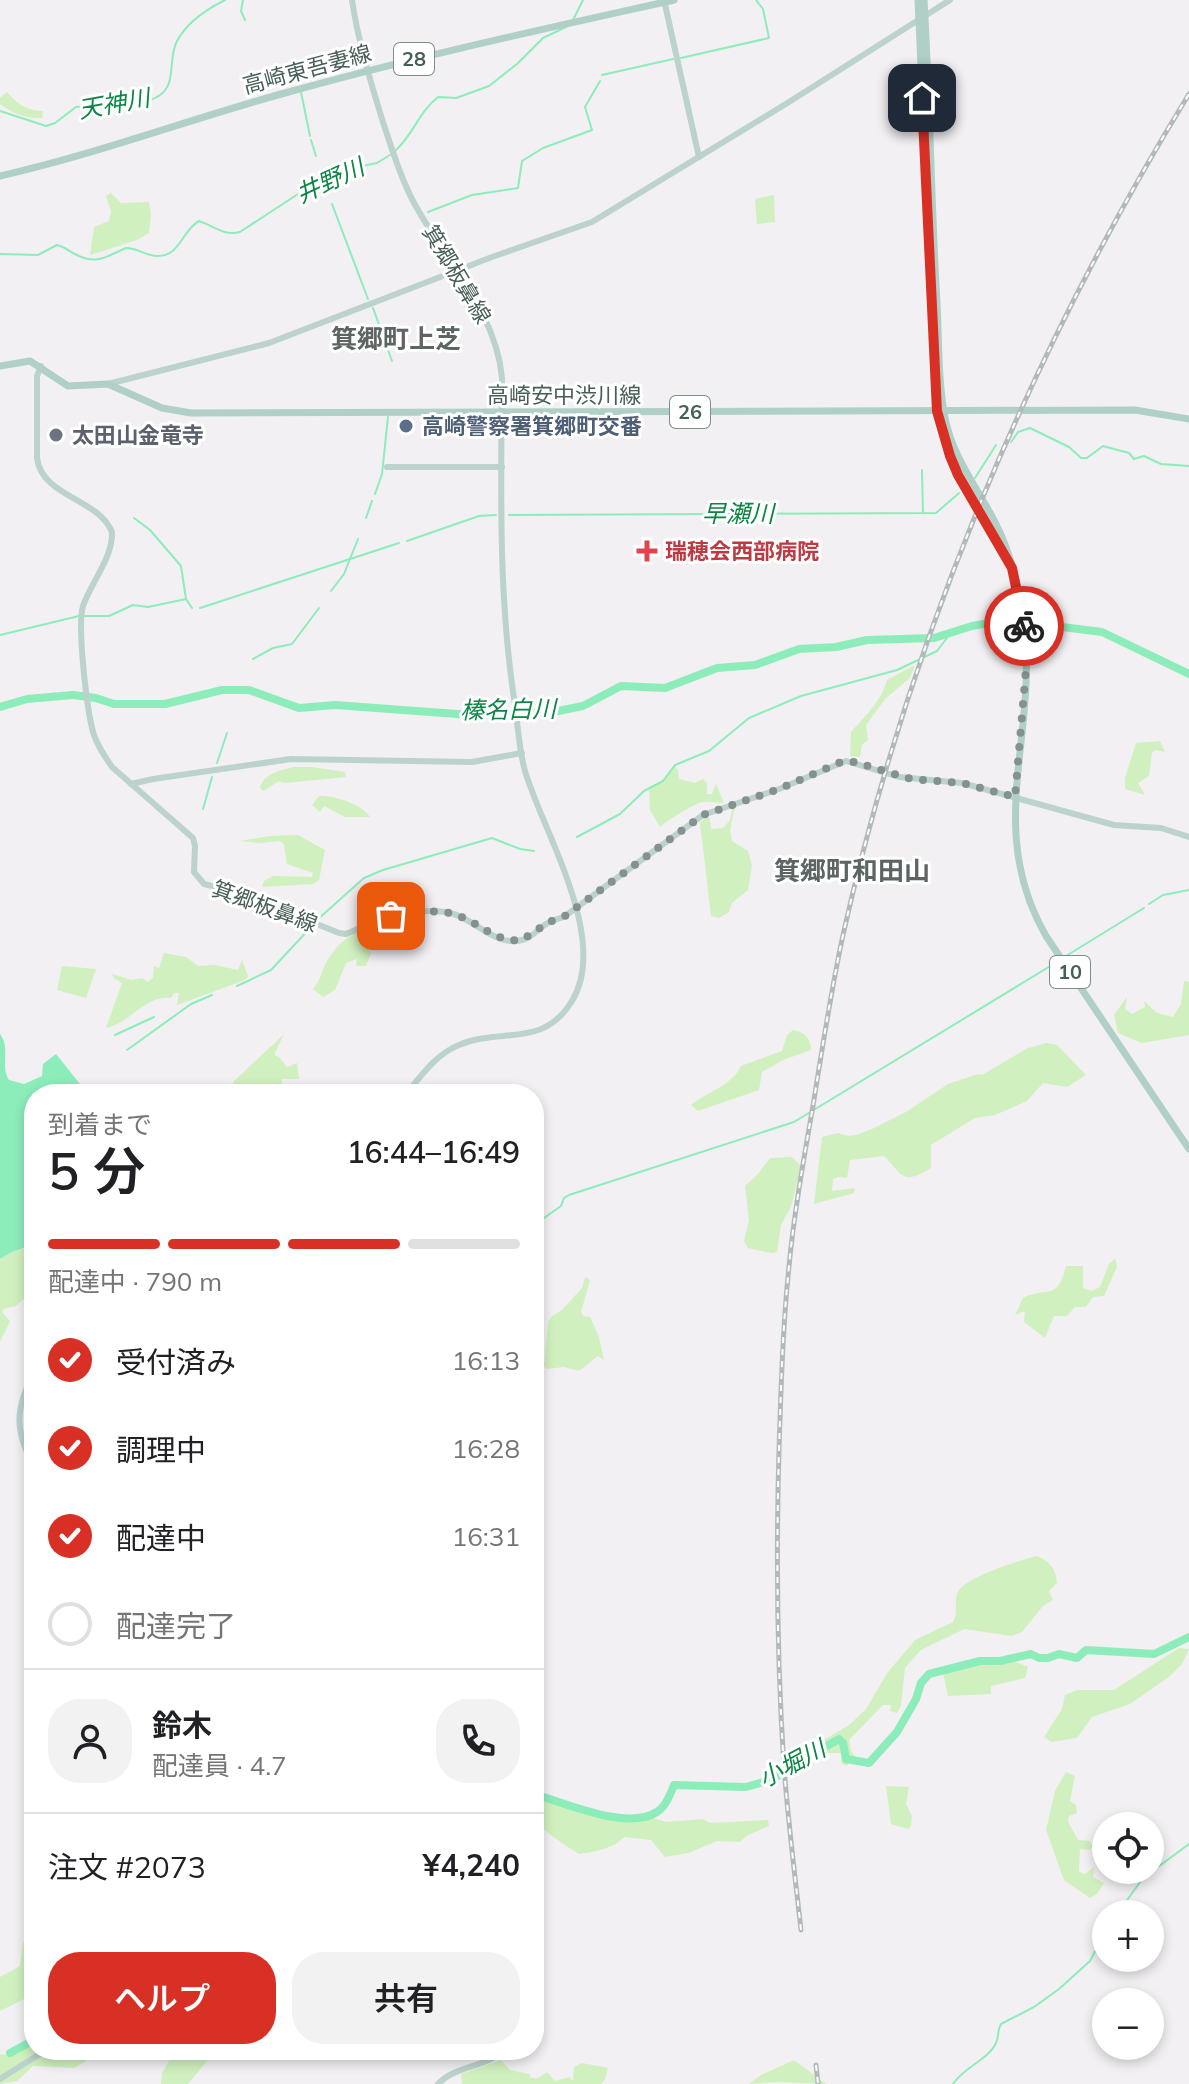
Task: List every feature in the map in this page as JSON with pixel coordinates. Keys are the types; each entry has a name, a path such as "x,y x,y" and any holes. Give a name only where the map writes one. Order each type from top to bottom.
{"main road":[{"name":"高崎東吾妻線","path":"0,176 83,155 243,105 367,71 674,0"},
{"name":"10","path":"921,0 941,411 967,475 1001,534 1020,597 1026,646 1015,797 1017,859 1024,889 1037,921 1189,1149"},
{"name":"高崎安中渋川線","path":"0,366 30,361 68,386 108,384 162,408 191,413 1135,410 1189,419"}],"street":[{"name":"箕郷板鼻線","path":"352,0 367,71 412,199 494,337 501,371 503,607 512,687 522,753 530,784 565,870 575,908 584,969 577,992 553,1023 529,1034 471,1041 454,1047 435,1060 415,1084"},
{"path":"108,384 269,343 592,222 950,0"},
{"path":"665,1 699,157"},
{"name":"箕郷板鼻線","path":"41,366 37,376 37,458 40,469 53,485 101,516 112,532 108,554 81,613 89,715 94,735 102,754 193,838 193,869 204,884 238,892 346,934 391,916 433,911 452,913 498,938 519,941 575,908"},
{"path":"387,467 502,467"},
{"path":"131,784 291,759 472,762 522,753"},
{"path":"575,908 703,815 779,789 841,762 855,762 911,779 962,783 1120,826 1161,828 1189,837"},
{"path":"24,1393 18,1415 24,1435"},
{"path":"0,2079 30,2060"},
{"path":"438,2084 446,2076 489,2060"}],"shaded area":[{"path":"7,92 24,106 43,111 42,118 20,115 0,104 0,98"},
{"path":"111,193 121,203 149,202 149,233 90,255 94,227 109,221 111,211 106,196"},
{"path":"774,195 775,222 757,224 755,199"},
{"path":"915,665 910,678 886,698 866,725 868,740 862,745 860,757 850,756 851,732 877,702 887,680"},
{"path":"1160,741 1165,752 1155,750 1152,753 1149,776 1138,783 1145,795 1125,789 1125,778 1136,743"},
{"path":"674,765 679,779 695,783 703,779 707,783 707,794 712,794 716,784 724,803 699,803 660,827 650,810 649,790 663,781"},
{"path":"293,767 345,772 346,777 279,781 263,791 260,787 269,776"},
{"path":"319,796 347,801 370,817 345,817 324,806 320,812 312,805"},
{"path":"735,807 730,830 732,841 748,851 752,866 748,890 732,903 729,912 719,918 711,916 700,823 710,818 711,829 723,828"},
{"path":"298,835 325,850 319,880 313,884 262,887 264,881 273,876 312,877 313,873 287,864 284,845 280,841 240,841"},
{"path":"365,929 367,936 364,945 371,953 366,966 356,966 357,959 346,963 335,990 323,997 313,989 325,965 347,938"},
{"path":"164,953 186,957 198,966 214,965 238,970 242,960 248,976 245,980 177,1005 179,993 174,993 171,998 154,1001 106,1028 122,983 112,974 132,980 142,978 148,982 153,978 154,966 159,968"},
{"path":"62,966 96,969 86,998 57,990"},
{"path":"1184,981 1189,982 1189,1035 1142,1043 1118,1033 1114,1015 1127,997 1125,1009 1132,1014 1145,1007 1144,1001 1157,1013 1173,1017 1181,1004"},
{"path":"793,1030 806,1036 811,1050 762,1072 759,1090 698,1111 691,1105 732,1079 741,1066 782,1051 787,1035"},
{"path":"0,1034 5,1045 6,1075 9,1080 24,1084 24,1248 0,1259"},
{"path":"284,1034 274,1055 287,1067 297,1063 299,1079 282,1079 282,1084 233,1082"},
{"path":"1046,1043 1057,1045 1086,1075 1067,1087 1043,1083 1027,1101 995,1115 975,1118 931,1145 931,1168 914,1176 904,1176 884,1156 850,1160 847,1178 833,1179 832,1191 855,1188 854,1193 814,1204 822,1137 838,1133 856,1135 872,1129 906,1112 948,1084 982,1075 1028,1048"},
{"path":"56,1054 80,1084 24,1084 42,1076 43,1064"},
{"path":"792,1157 801,1166 791,1207 781,1225 777,1252 748,1248 744,1241 749,1220 745,1186 770,1158"},
{"path":"24,1248 24,1299 2,1312 10,1321 0,1342 0,1259"},
{"path":"1115,1258 1117,1267 1104,1296 1093,1297 1086,1307 1075,1307 1067,1316 1054,1316 1045,1338 1024,1322 1025,1311 1015,1315 1023,1298 1055,1289 1066,1266 1083,1266 1083,1288 1092,1291 1100,1287 1109,1264"},
{"path":"585,1277 590,1280 581,1312 583,1316 590,1317 604,1360 598,1356 579,1371 564,1367 547,1369 544,1366 548,1323 582,1288"},
{"path":"1036,1556 1051,1566 1057,1583 1049,1591 1053,1600 1043,1606 1022,1632 1012,1636 964,1629 921,1650 905,1668 901,1705 897,1713 890,1711 891,1705 883,1705 849,1740 856,1758 846,1766 841,1763 842,1753 822,1753 797,1759 797,1756 849,1725 866,1709 888,1672 915,1640 953,1622 958,1592 963,1586 993,1570"},
{"path":"1179,1648 1189,1649 1182,1664 1130,1704 1092,1717 1077,1738 1051,1742 1044,1737 1062,1709 1065,1695 1077,1690 1114,1690"},
{"path":"1014,1661 1028,1667 1025,1678 991,1686 991,1694 948,1696 943,1672"},
{"path":"1066,1772 1075,1776 1070,1801 1076,1805 1077,1813 1069,1816 1068,1822 1078,1840 1090,1841 1092,1846 1090,1850 1080,1849 1079,1872 1085,1874 1092,1869 1092,1884 1103,1884 1090,1898 1064,1880 1046,1830 1055,1791"},
{"path":"886,1786 909,1787 906,1804 912,1816 908,1829 891,1824"},
{"path":"544,1797 617,1820 653,1818 666,1822 703,1819 710,1823 768,1820 769,1826 740,1842 717,1841 688,1853 665,1857 651,1840 624,1837 609,1847 579,1854 544,1829"},
{"path":"23,1943 24,1999 0,2011 0,1977 20,1966"},
{"path":"24,2048 24,2060 88,2060 74,2068 33,2066 17,2081 0,2084 0,2054 10,2056"},
{"path":"169,2060 208,2060 188,2084 161,2084 162,2073"},
{"path":"501,2060 510,2070 535,2078 547,2072 555,2081 569,2077 573,2081 574,2067 582,2063 608,2068 601,2084 462,2084 461,2074"},
{"path":"794,2060 826,2084 749,2084 761,2075"}],"waterway":[{"name":"天神川","path":"0,111 46,126 76,107 118,107 157,97 168,86 174,48 181,34 198,17 225,0"},
{"path":"243,0 241,11 245,20"},
{"name":"井野川","path":"573,20 583,0"},
{"path":"681,58 769,38 763,9 756,0"},
{"name":"井野川","path":"395,151 438,97 456,98 489,86 543,38 566,27"},
{"path":"602,75 673,59"},
{"path":"428,212 472,195 518,188 522,161 543,148 592,130 585,107 600,81"},
{"path":"301,92 310,136"},
{"path":"311,140 316,156"},
{"name":"井野川","path":"0,254 38,255 57,245 90,259 102,258 126,248 153,256 165,255 176,248 188,230 199,221 224,232 240,232 298,194 335,184 353,168 377,163 390,155"},
{"path":"332,204 368,299"},
{"path":"373,308 392,361"},
{"path":"375,494 382,474 388,417"},
{"name":"早瀬川","path":"1011,442 1018,432 1030,428 1069,447 1081,458 1087,458 1103,446 1129,453 1134,459 1144,456 1161,464 1189,466"},
{"name":"早瀬川","path":"975,478 996,445"},
{"path":"922,470 923,513"},
{"name":"早瀬川","path":"509,515 936,513 959,493"},
{"path":"366,518 372,501"},
{"name":"早瀬川","path":"407,541 479,516 496,515"},
{"name":"早瀬川","path":"134,518 150,530 181,566 186,599 192,608"},
{"path":"331,591 344,574 358,539"},
{"name":"早瀬川","path":"200,608 399,543"},
{"path":"85,616 109,616 133,605 148,607 186,599"},
{"path":"253,659 273,648 292,644 319,608"},
{"path":"0,635 79,616"},
{"name":"榛名白川","path":"0,707 27,699 73,695 114,704 165,704 222,690 249,690 299,708 335,705 471,715 553,712 583,706 621,686 665,688 717,668 755,665 799,649 836,647 867,640 934,638 972,626 1006,620 1102,632 1189,674"},
{"path":"577,837 620,814 644,791 663,781 675,765 709,751 749,718 801,696 897,670 937,651 950,634"},
{"path":"217,763 227,733"},
{"path":"203,809 212,777"},
{"path":"317,920 364,878 383,870 492,838 534,851"},
{"path":"1149,904 1163,895 1189,890"},
{"path":"1066,956 1144,908"},
{"path":"237,986 271,970 313,925"},
{"path":"544,1218 561,1206 569,1195 794,1122 1057,962"},
{"path":"127,1050 191,1004 212,995"},
{"path":"115,1035 154,1017"},
{"name":"小堀川","path":"544,1797 596,1814 644,1817 663,1807 674,1785 746,1787 774,1779 839,1739 843,1743 846,1759 869,1763 897,1732 916,1699 921,1683 929,1674 980,1661 1000,1661 1031,1654 1039,1658 1059,1654 1077,1658 1086,1650 1154,1654 1189,1637"},
{"path":"1127,1900 1143,1878 1189,1844"},
{"path":"953,2084 993,2049 1001,2024 1034,2007 1059,1989 1092,1957"},
{"name":"小堀川","path":"10,2053 24,2045"}],"railway":[{"path":"801,1930 786,1787 780,1688 778,1529 782,1364 795,1212 843,935 870,824 903,715 940,607 982,500 1027,395 1078,293 1131,192 1189,94"},
{"path":"816,2065 818,2084"}],"way so far":[{"path":"391,916 452,913 498,938 522,940 549,922 565,916 703,815 779,789 846,761 899,777 962,783 1015,797 1026,669 1024,626"}],"place":[{"name":"高崎警察署箕郷町交番","path":"406,426"},
{"name":"太田山金竜寺","path":"56,435"},
{"name":"瑞穂会西部病院","path":"647,551"}],"district":[{"name":"箕郷町上芝","path":"396,339"},
{"name":"箕郷町和田山","path":"852,871"}],"route":[{"path":"922,98 937,411 958,475 1012,568 1024,626"}]}
